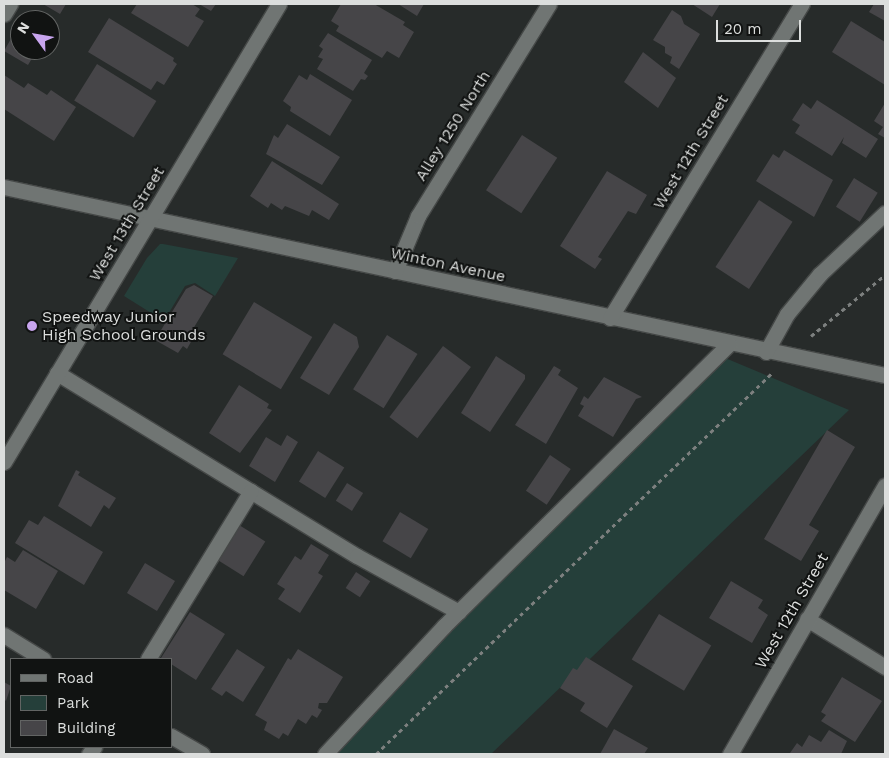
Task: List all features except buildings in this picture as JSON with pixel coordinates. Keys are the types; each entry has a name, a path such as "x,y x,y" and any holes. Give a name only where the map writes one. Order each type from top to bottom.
{"street":[{"path":"4,14 10,4"},
{"name":"West 13th Street","path":"4,462 152,219 279,4"},
{"name":"Alley 1250 North","path":"395,271 418,216 549,4"},
{"name":"West 12th Street","path":"610,318 802,4"},
{"name":"Winton Avenue","path":"4,187 766,352 790,355 885,375"},
{"path":"766,352 787,314 820,274 885,213"},
{"path":"325,754 459,612 729,344"},
{"path":"57,373 251,491 459,612"},
{"name":"West 12th Street","path":"730,754 885,485"},
{"path":"149,658 251,491"},
{"path":"808,619 885,667"},
{"path":"4,636 42,658"},
{"path":"172,737 202,754"}],"path":[{"path":"376,754 790,355 885,275"}],"green space":[{"path":"160,244 238,258 215,296 195,283 185,286 164,321 124,296 147,258"},
{"path":"718,355 849,410 491,754 321,754"}],"place":[{"name":"Speedway Junior High School Grounds","path":"32,326"}]}
